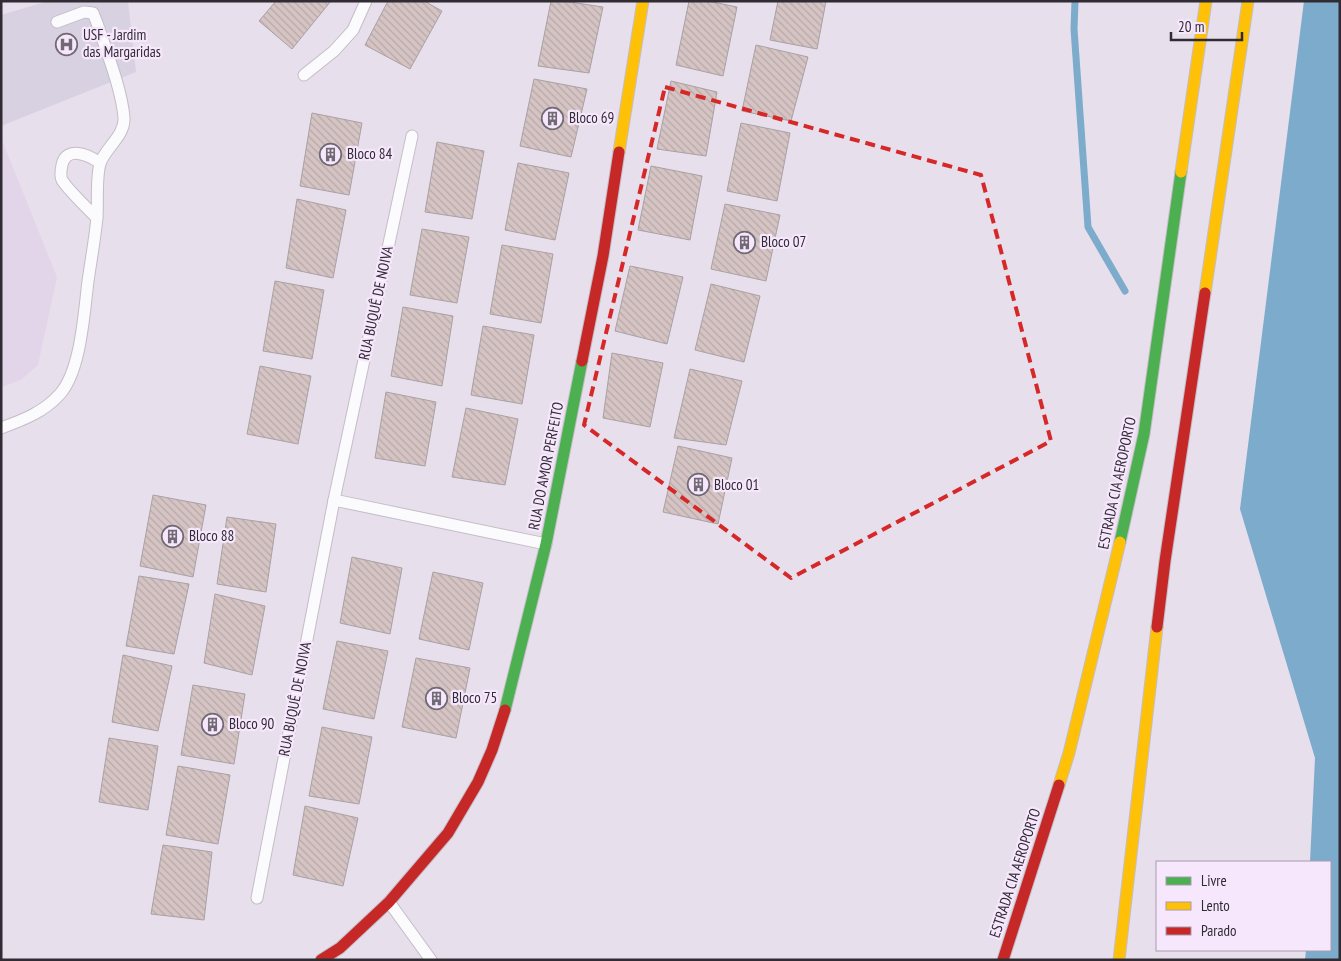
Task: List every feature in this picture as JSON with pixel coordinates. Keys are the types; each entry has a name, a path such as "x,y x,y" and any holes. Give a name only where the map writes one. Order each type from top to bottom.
{"main road":[{"name":"RUA DO AMOR PERFEITO","path":"321,960 340,948 390,902 448,833 478,782 492,750 505,712 546,544 602,256 642,1"},
{"name":"ESTRADA CIA AEROPORTO","path":"1004,960 1069,753 1111,584 1136,471 1145,424 1206,1"},
{"path":"1119,960 1164,561 1248,1"}],"lane":[{"path":"304,76 334,51 353,30 366,1"},
{"path":"1,428 24,420 44,409 67,385 79,347 97,218 100,163 118,137 124,120 120,96 93,13 84,12 57,22"},
{"name":"RUA BUQUÊ DE NOIVA","path":"257,898 334,500 412,136"},
{"path":"97,218 62,180 61,168 63,159 76,153 85,153 100,163"},
{"path":"334,500 546,544"},
{"path":"390,902 431,960"}],"highlighted area":[{"path":"665,87 981,175 1051,441 791,578 584,425"}],"shaded area":[{"name":"USF - Jardim das Margaridas","path":"48,1 128,1 136,72 1,126 1,15"},
{"path":"1,138 57,277 38,365 21,380 1,387"}],"water":[{"path":"1304,1 1340,1 1340,960 1305,960 1306,951 1331,951 1331,861 1310,861 1315,758 1240,509"}],"building":[{"path":"276,1 331,1 292,49 259,21"},
{"path":"388,1 424,1 442,11 410,69 365,45"},
{"path":"551,1 603,7 589,73 538,66"},
{"path":"689,1 708,1 737,7 723,76 676,65"},
{"path":"778,1 826,1 817,49 770,40"},
{"path":"756,45 808,57 791,121 742,111"},
{"name":"Bloco 69","path":"534,79 587,89 571,157 520,146"},
{"path":"671,81 717,92 706,156 657,149"},
{"name":"Bloco 84","path":"312,113 362,123 349,195 300,186"},
{"path":"741,123 790,133 777,201 727,191"},
{"path":"437,142 484,151 472,219 425,212"},
{"path":"518,163 569,173 555,240 505,230"},
{"path":"651,166 702,176 690,240 638,230"},
{"path":"297,199 346,210 333,278 286,268"},
{"name":"Bloco 07","path":"725,204 780,215 766,281 711,269"},
{"path":"422,229 469,237 457,303 410,295"},
{"path":"502,245 553,254 541,323 490,314"},
{"path":"630,266 683,277 667,344 615,331"},
{"path":"275,281 324,290 312,359 263,351"},
{"path":"711,284 760,296 744,362 695,350"},
{"path":"403,307 453,316 442,386 391,376"},
{"path":"483,326 534,335 522,404 471,395"},
{"path":"612,353 663,363 650,427 603,418"},
{"path":"260,366 311,376 298,444 247,434"},
{"path":"690,369 742,381 726,445 674,438"},
{"path":"386,392 436,402 425,466 375,458"},
{"path":"466,408 518,419 505,485 452,477"},
{"name":"Bloco 01","path":"678,446 732,458 718,524 663,512"},
{"name":"Bloco 88","path":"153,495 206,505 193,577 140,566"},
{"path":"227,517 276,524 266,592 217,584"},
{"path":"352,557 402,568 390,634 340,623"},
{"path":"433,572 483,583 469,650 419,639"},
{"path":"139,576 189,584 174,654 126,646"},
{"path":"215,594 265,606 252,675 204,663"},
{"path":"337,641 388,651 374,719 323,709"},
{"path":"123,655 172,666 158,731 112,722"},
{"name":"Bloco 75","path":"416,658 470,668 456,738 402,727"},
{"name":"Bloco 90","path":"193,685 245,694 234,764 181,755"},
{"path":"322,727 372,737 359,804 309,796"},
{"path":"109,738 158,746 148,810 99,802"},
{"path":"178,766 230,775 218,844 166,835"},
{"path":"305,806 358,818 343,886 293,875"},
{"path":"163,845 212,852 204,920 151,914"}],"waterway":[{"path":"1075,1 1074,29 1088,227 1125,291"}],"traffic: fast":[{"path":"1120,542 1144,434 1181,172"},
{"path":"505,710 546,544 582,361"}],"traffic: slow":[{"path":"619,152 643,1"},
{"path":"1181,172 1206,1"},
{"path":"1205,293 1248,1"},
{"path":"1059,785 1069,753 1120,542"},
{"path":"1119,960 1157,627"}],"traffic: jam":[{"path":"582,361 603,256 619,152"},
{"path":"1157,627 1205,293"},
{"path":"321,960 340,948 389,902 448,833 478,782 492,750 505,710"},
{"path":"1003,960 1059,785"}],"place":[{"name":"USF - Jardim das Margaridas","path":"67,44"},
{"name":"Bloco 69","path":"553,118"},
{"name":"Bloco 84","path":"331,154"},
{"name":"Bloco 07","path":"745,242"},
{"name":"Bloco 01","path":"698,485"},
{"name":"Bloco 88","path":"173,536"},
{"name":"Bloco 75","path":"436,698"},
{"name":"Bloco 90","path":"213,724"}]}
